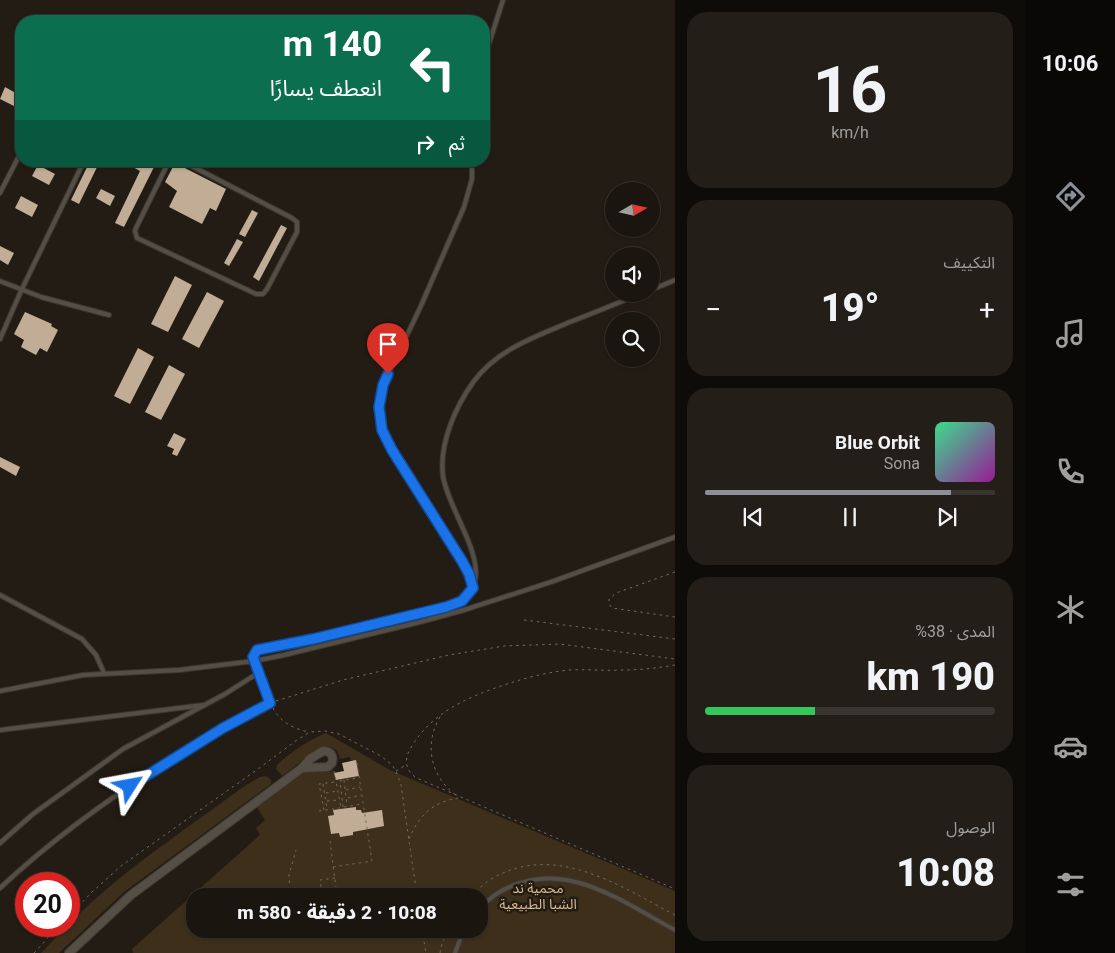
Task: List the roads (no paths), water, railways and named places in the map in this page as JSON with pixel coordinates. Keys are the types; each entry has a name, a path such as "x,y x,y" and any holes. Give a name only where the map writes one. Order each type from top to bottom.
{"street":[{"path":"69,953 131,895 302,768 310,760 323,751 331,754 333,758 332,763 325,768 311,766 302,768"}],"lane":[{"path":"490,40 503,0"},
{"path":"0,193 15,164"},
{"path":"0,340 81,167"},
{"path":"166,167 136,228 137,238 256,294 263,294 297,232 297,222 194,167"},
{"path":"472,167 472,178 464,207 428,292 383,385 379,407 382,430 386,440 462,561 469,574 473,588"},
{"path":"660,286 675,280"},
{"path":"0,281 22,291 109,315"},
{"path":"0,888 103,804 157,768 223,728 270,703 254,661 254,653 261,648 313,639 446,607 462,601 473,588 476,579 475,560 447,492 442,464 447,436 462,400 475,380 491,362 510,348 621,302"},
{"path":"0,691 104,673 179,670 254,661 455,612 551,582 675,537"},
{"path":"0,594 82,639 96,655 104,673"},
{"path":"0,843 33,814 123,748 207,704 258,673"},
{"path":"0,730 207,704"},
{"path":"488,901 497,894 518,883 542,878 566,879 612,896 675,930"},
{"path":"455,953 461,938"}],"park label":[{"name":"محمية ند الشبا الطبيعية","path":"538,896"}]}
